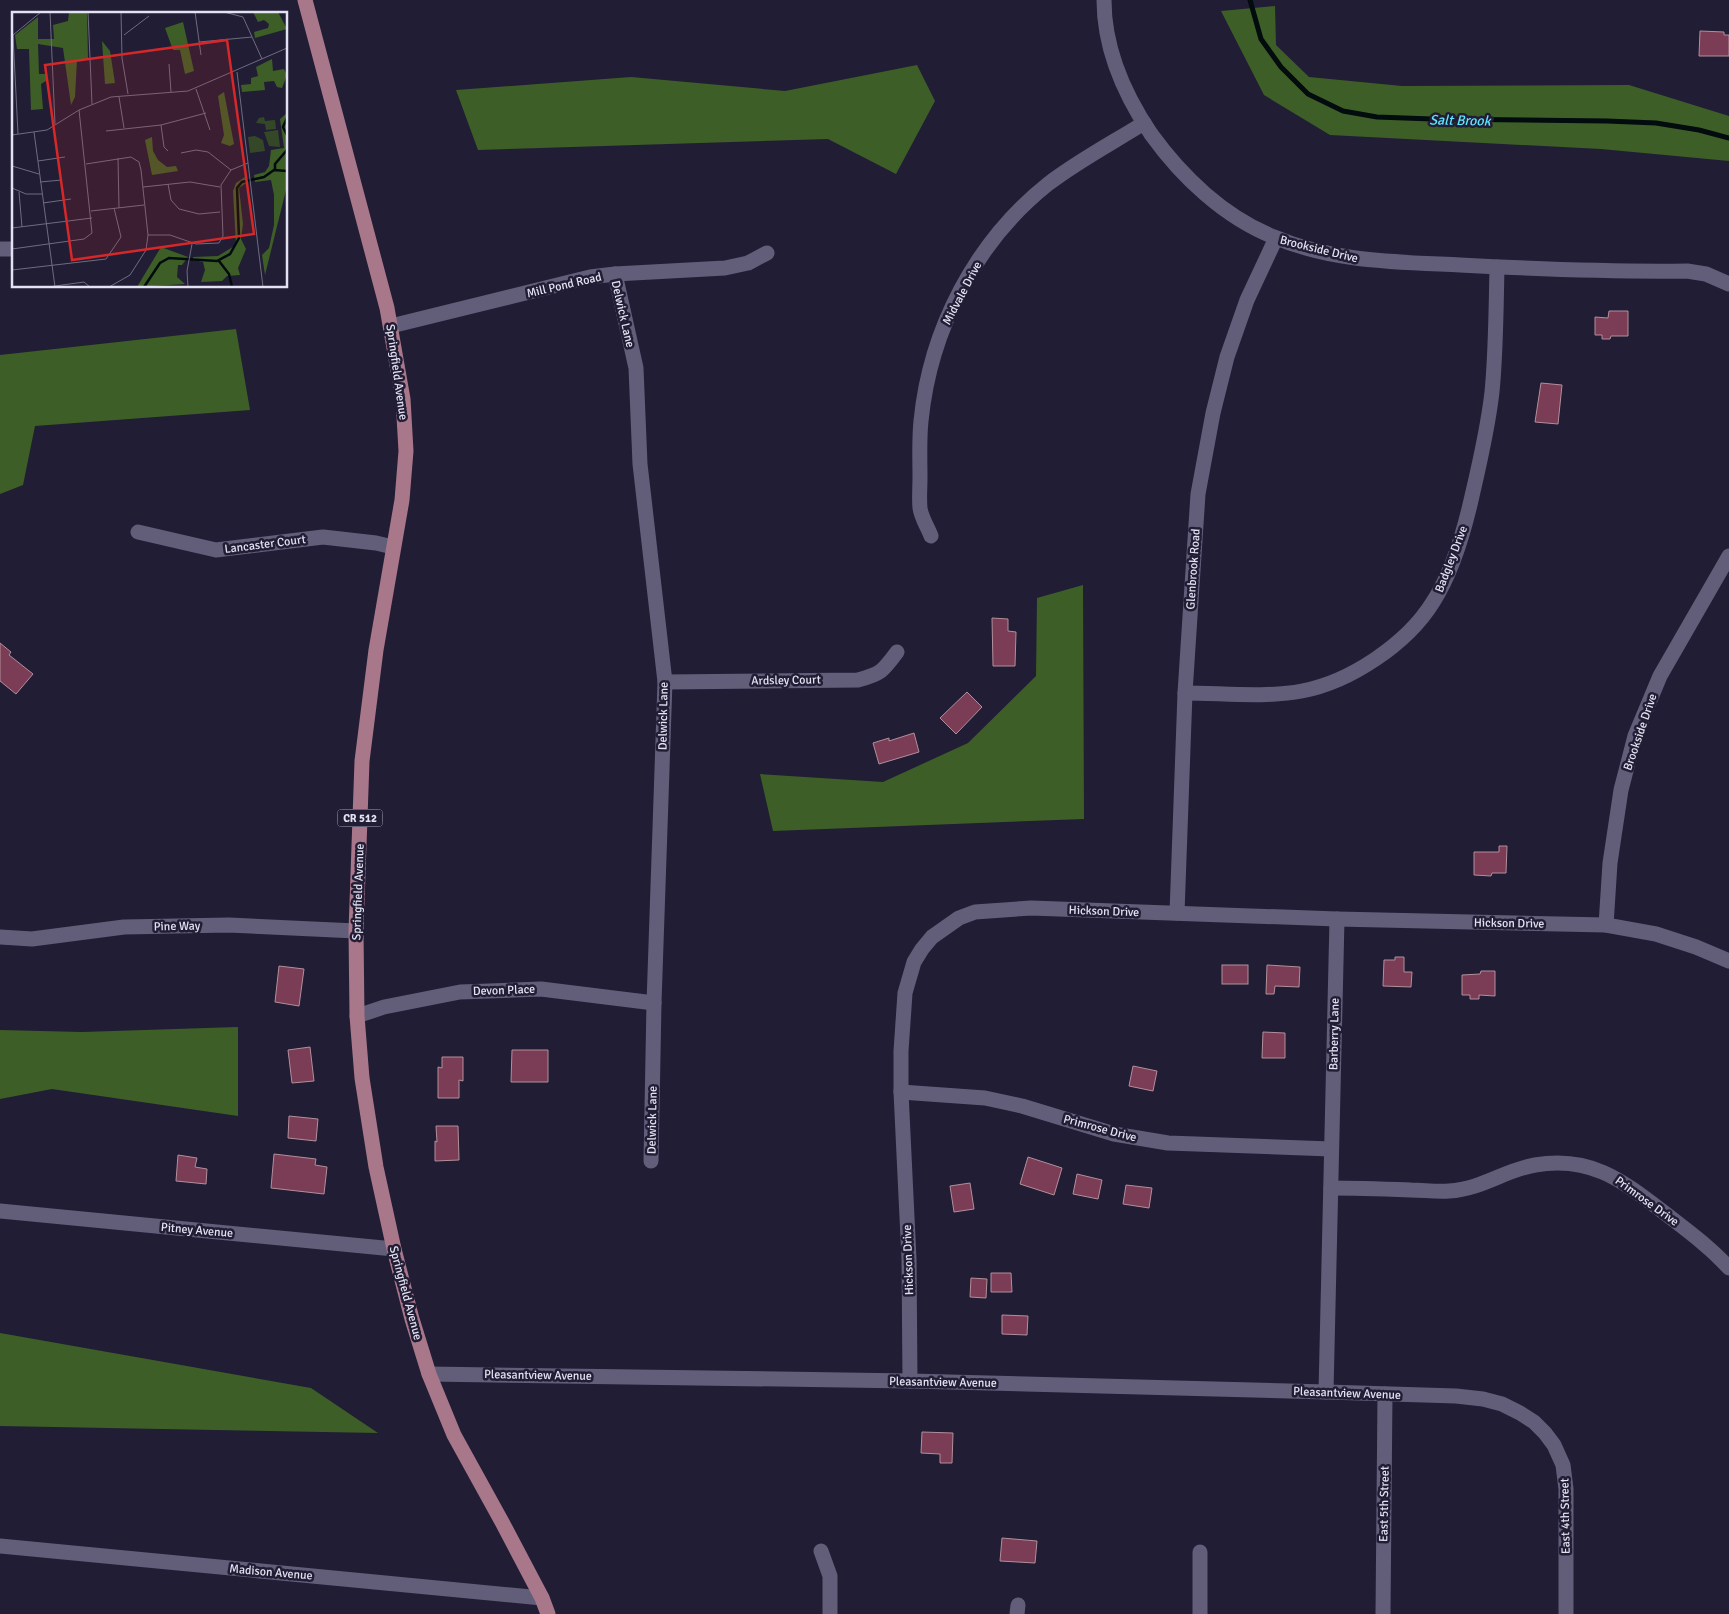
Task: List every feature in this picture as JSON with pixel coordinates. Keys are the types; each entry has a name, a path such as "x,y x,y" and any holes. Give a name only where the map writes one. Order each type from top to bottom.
{"main road":[{"name":"Springfield Avenue","path":"305,0 390,326 403,399 406,451 402,500 376,650 362,761 356,931 357,1016 362,1078 376,1167 394,1249 412,1319 429,1374 454,1435 542,1598 548,1614"}],"street":[{"name":"Brookside Drive","path":"1104,0 1104,14 1115,64 1127,94 1161,148 1205,194 1231,214 1276,238 1342,257 1367,261 1498,267 1687,271 1706,274 1729,284"},
{"name":"Midvale Drive","path":"932,536 920,510 920,435 923,400 931,364 942,330 956,298 974,266 1019,210 1056,179 1144,123"},
{"name":"Glenbrook Road","path":"1177,913 1185,693 1198,494 1213,413 1227,357 1247,300 1276,238"},
{"name":"Mill Pond Road","path":"390,326 590,277 725,268 748,263 767,253"},
{"name":"Badgley Drive","path":"1185,693 1277,694 1302,691 1328,684 1372,660 1395,644 1416,626 1434,602 1451,566 1466,520 1482,451 1492,392 1498,267"},
{"name":"Delwick Lane","path":"614,274 636,368 640,464 665,682 654,1003 651,1161"},
{"name":"Lancaster Court","path":"138,532 216,550 324,537 376,543 393,547"},
{"name":"Brookside Drive","path":"1606,925 1610,863 1621,790 1636,736 1660,676 1729,556"},
{"name":"Ardsley Court","path":"665,682 858,680 873,676 885,669 896,652"},
{"name":"Hickson Drive","path":"910,1382 909,1259 901,1092 905,993 914,962 922,949 932,937 960,918 975,912 1030,908 1606,925 1656,934 1696,947 1729,961"},
{"name":"Barberry Lane","path":"1331,1188 1336,918"},
{"name":"Pine Way","path":"0,937 32,939 124,927 229,925 356,931"},
{"name":"Devon Place","path":"357,1016 384,1007 460,992 541,989 654,1003"},
{"name":"Primrose Drive","path":"901,1092 985,1098 1022,1106 1114,1134 1168,1143 1331,1149"},
{"name":"Primrose Drive","path":"1331,1188 1448,1191 1470,1188 1523,1167 1549,1163 1575,1164 1601,1171 1624,1183 1697,1237 1729,1268"},
{"path":"1326,1392 1331,1188"},
{"name":"Pitney Avenue","path":"0,1211 394,1249"},
{"name":"Pleasantview Avenue","path":"429,1374 910,1382 1456,1396"},
{"name":"East 5th Street","path":"1383,1614 1386,1394"},
{"name":"East 4th Street","path":"1456,1396 1483,1399 1502,1404 1520,1412 1546,1433 1554,1444 1563,1465 1566,1489 1566,1614"},
{"name":"Madison Avenue","path":"0,1546 542,1598"},
{"path":"821,1551 830,1576 830,1614"},
{"path":"1200,1552 1200,1614"}],"green space":[{"path":"1275,6 1276,45 1309,77 1402,86 1629,85 1729,116 1729,161 1601,149 1330,135 1264,95 1221,11"},
{"path":"917,65 935,101 896,174 828,139 478,150 456,90 631,77 785,91"},
{"path":"236,329 250,410 35,426 23,485 0,494 0,355"},
{"path":"1083,585 1084,819 773,831 760,774 883,782 968,743 1036,676 1037,598"},
{"path":"238,1027 238,1116 52,1089 0,1099 0,1030 82,1032"},
{"path":"0,1333 311,1388 378,1433 0,1426"}],"building":[{"path":"1700,31 1724,32 1724,35 1729,35 1729,56 1699,56"},
{"path":"1609,311 1628,311 1628,336 1611,336 1610,339 1602,339 1602,335 1595,335 1595,317 1608,318"},
{"path":"1541,383 1562,385 1558,424 1535,422"},
{"path":"992,618 1008,619 1008,631 1016,632 1015,666 993,666"},
{"path":"0,643 11,652 9,655 33,674 16,694 0,681"},
{"path":"967,692 982,707 956,734 940,718"},
{"path":"914,733 919,752 879,764 873,743 889,738 889,741"},
{"path":"1499,846 1507,846 1506,873 1492,873 1491,876 1474,875 1474,852 1499,852"},
{"path":"1395,957 1404,957 1404,972 1412,972 1411,987 1383,986 1384,960 1395,960"},
{"path":"1222,965 1248,965 1248,984 1222,984"},
{"path":"1267,965 1300,967 1299,987 1275,986 1274,994 1266,994"},
{"path":"279,966 304,969 299,1006 275,1002"},
{"path":"1481,971 1495,971 1495,996 1479,995 1479,999 1470,999 1470,995 1462,995 1462,975 1480,974"},
{"path":"1263,1032 1285,1033 1285,1058 1262,1058"},
{"path":"310,1047 314,1081 292,1083 288,1050"},
{"path":"512,1050 548,1050 548,1082 511,1082"},
{"path":"442,1057 463,1057 463,1081 459,1080 459,1098 438,1098 438,1067 442,1068"},
{"path":"1133,1066 1157,1071 1153,1091 1129,1086"},
{"path":"289,1116 318,1119 316,1141 288,1138"},
{"path":"436,1126 458,1126 459,1160 435,1161"},
{"path":"274,1154 316,1159 315,1165 327,1167 324,1194 271,1188"},
{"path":"178,1155 197,1158 195,1167 207,1169 206,1184 176,1181"},
{"path":"1028,1157 1062,1168 1054,1195 1020,1184"},
{"path":"1077,1174 1102,1180 1098,1199 1073,1194"},
{"path":"970,1183 974,1209 954,1212 950,1186"},
{"path":"1126,1185 1152,1188 1149,1208 1123,1204"},
{"path":"991,1273 1011,1273 1012,1292 991,1292"},
{"path":"971,1278 987,1279 986,1298 970,1297"},
{"path":"1002,1315 1028,1316 1027,1335 1002,1334"},
{"path":"922,1432 953,1433 952,1463 940,1463 940,1454 921,1453"},
{"path":"1002,1538 1037,1541 1035,1563 1000,1561"}],"waterway":[{"name":"Salt Brook","path":"1250,0 1261,39 1281,67 1308,94 1343,111 1377,117 1656,123 1699,130 1729,138"}]}
